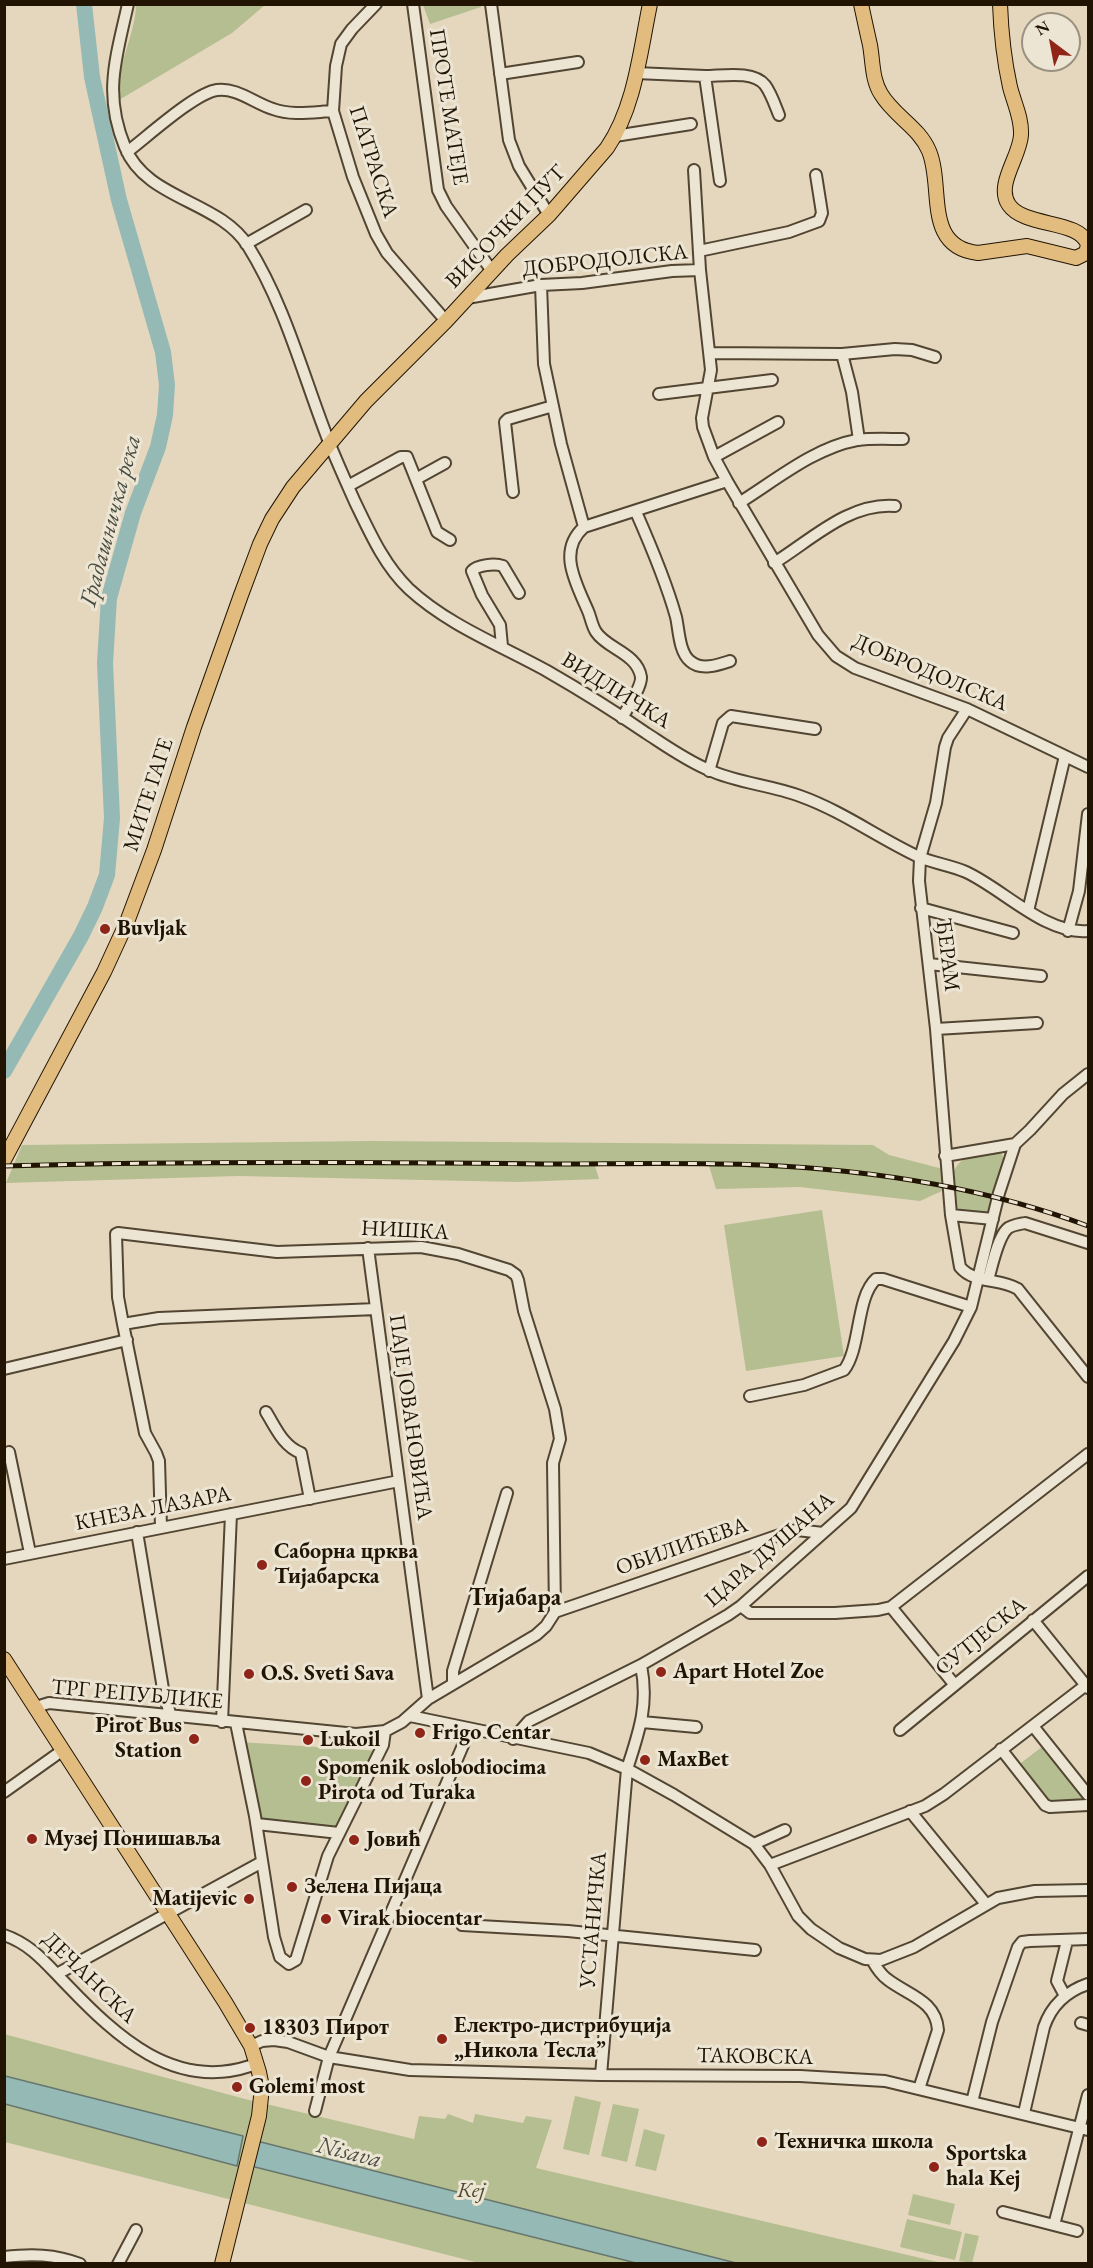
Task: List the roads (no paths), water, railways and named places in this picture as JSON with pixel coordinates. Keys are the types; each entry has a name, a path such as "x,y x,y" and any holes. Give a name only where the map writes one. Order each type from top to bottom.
{"main road":[{"name":"ВИСОЧКИ ПУТ","path":"329,443 366,401 549,215 579,182 615,136 636,73 650,4"},
{"path":"861,4 876,83 886,102 916,131 928,149 933,162 939,216 949,239 961,249 970,252 1027,246 1069,257 1081,256 1086,253 1088,245 1080,234 1021,214 1010,207 1005,197 1005,187 1021,137 1021,122 1006,67 1000,4"},
{"name":"МИТЕ ГАГЕ","path":"4,1160 104,972 127,922 260,544 293,487 329,443"},
{"path":"4,1659 251,2046 261,2078 259,2116 222,2264"}],"street":[{"name":"ВИДЛИЧКА","path":"128,4 116,53 112,83 112,103 117,126 127,152 132,161 145,174 172,195 222,220 246,244 290,330 329,443 348,486 379,550 401,580 425,602 450,619 551,673 709,771 793,793 828,806 920,858 968,873 1028,911 1068,931"},
{"name":"ПАТРАСКА","path":"376,4 352,29 342,44 336,66 333,111 353,177 376,234 387,253 446,321"},
{"name":"ПРОТЕ МАТЕЈЕ","path":"413,4 438,189 446,206 492,271"},
{"path":"491,4 511,147 519,166 549,215"},
{"path":"500,74 578,62"},
{"path":"636,73 750,76 758,79 767,87 779,115"},
{"path":"705,76 720,181"},
{"path":"127,152 197,98 218,90 231,91 272,109 285,112 333,111"},
{"path":"615,136 691,124"},
{"path":"694,170 700,270"},
{"path":"699,251 789,232 816,222 822,213 816,175"},
{"path":"246,244 306,210"},
{"name":"ДОБРОДОЛСКА","path":"467,298 541,285 582,283 672,271 700,270 711,370 702,418 703,428 727,482 818,635 836,656 855,668 967,709 1089,767"},
{"path":"541,285 544,364 584,527"},
{"path":"710,353 842,354 912,350 935,357"},
{"path":"842,354 852,392 859,440"},
{"path":"659,394 772,380"},
{"path":"513,492 505,422 553,406"},
{"path":"714,457 778,422"},
{"path":"739,503 821,453 859,440 903,439"},
{"path":"348,486 403,456 408,459 437,532 450,540"},
{"path":"416,479 445,463"},
{"path":"622,718 642,681 640,673 632,660 596,632 578,590 570,561 570,549 577,534 584,527 727,482"},
{"path":"774,563 843,519 877,506 895,506"},
{"path":"636,512 661,570 684,654 691,663 698,666 730,661"},
{"path":"502,646 500,625 482,595 472,571 476,567 499,564 503,566 519,593"},
{"name":"ЂЕРАМ","path":"951,1215 936,1029 919,881 920,858 933,815 945,747 948,738 967,709"},
{"path":"709,771 723,723 731,716 815,729"},
{"path":"1028,911 1065,756"},
{"path":"1089,814 1079,891 1068,931 1089,931"},
{"path":"921,908 1013,933"},
{"path":"929,964 1041,976"},
{"path":"936,1029 1037,1023"},
{"path":"983,1279 993,1219 1015,1144 1063,1094 1089,1074"},
{"path":"945,1156 1015,1144"},
{"path":"993,1219 951,1215 960,1268 966,1273 983,1279 1007,1283 1023,1294 1089,1377"},
{"path":"983,1279 1007,1229 1015,1225 1025,1223 1089,1244"},
{"name":"НИШКА","path":"123,1324 118,1297 114,1239 118,1233 277,1252 421,1247 450,1251 490,1263 516,1275 524,1311 555,1409 560,1439 553,1464 555,1612"},
{"name":"ПАЈЕ ЈОВАНОВИЋА","path":"368,1248 428,1699"},
{"name":"ЦАРА ДУШАНА","path":"513,1738 529,1721 702,1632 741,1606 851,1508 954,1341 983,1279"},
{"path":"750,1396 804,1384 844,1370 849,1362 869,1288 876,1280 883,1280 971,1307"},
{"path":"161,1527 159,1461 145,1433 123,1324 159,1318 376,1309"},
{"path":"4,1369 127,1340"},
{"path":"266,1412 284,1442 301,1454 310,1498"},
{"path":"9,1452 30,1553"},
{"path":"741,1606 750,1613 792,1614 879,1610 891,1607 1089,1454"},
{"name":"КНЕЗА ЛАЗАРА","path":"4,1558 399,1481"},
{"path":"453,1683 453,1671 507,1493"},
{"path":"222,1722 231,1514"},
{"name":"ОБИЛИЋЕВА","path":"555,1612 788,1532 797,1530 823,1533"},
{"path":"137,1532 164,1695 171,1716"},
{"name":"СУТЈЕСКА","path":"900,1730 1089,1576"},
{"path":"891,1607 954,1684"},
{"path":"428,1699 536,1635 546,1626 555,1612"},
{"path":"770,1865 910,1811 944,1794 1087,1686 1033,1620"},
{"name":"УСТАНИЧКА","path":"601,2075 627,1769 642,1722 645,1704 641,1665"},
{"name":"ТРГ РЕПУБЛИКЕ","path":"36,1707 49,1703 356,1734 385,1731 410,1716 428,1699"},
{"path":"410,1716 589,1753 627,1769 754,1844 770,1865 798,1916 811,1929 839,1948 872,1960 890,1957 914,1947 998,1898 1022,1892 1089,1890"},
{"path":"642,1722 696,1727"},
{"name":"ТРГ РЕПУБЛИКЕ","path":"236,1723 257,1824 278,1951 283,1961 289,1964 296,1960 328,1856 384,1745 385,1731"},
{"path":"1033,1726 1089,1795"},
{"path":"315,2111 329,2057 470,1729"},
{"path":"1001,1749 1045,1805 1050,1807 1089,1805"},
{"path":"4,1792 63,1750"},
{"path":"910,1811 986,1904"},
{"path":"257,1824 339,1833"},
{"path":"754,1844 785,1830"},
{"path":"57,1974 262,1862"},
{"path":"462,1925 613,1935 755,1950"},
{"name":"ДЕЧАНСКА","path":"4,1935 27,1945 112,2031 152,2057 202,2072 236,2070 250,2066"},
{"path":"972,2102 992,2022 1017,1947 1022,1942 1030,1941 1089,1939"},
{"path":"1065,1996 1057,1981 1067,1941"},
{"path":"872,1960 886,1978 922,2000 937,2022 938,2030 919,2089"},
{"path":"1024,2113 1046,2022 1065,1996 1089,1984"},
{"name":"ТАКОВСКА","path":"251,2046 262,2041 288,2042 329,2057 410,2070 838,2078 885,2081 1084,2129"},
{"path":"1054,2225 1084,2129 1089,2095"},
{"path":"1003,2212 1077,2231"},
{"path":"118,2264 136,2230"},
{"path":"4,2257 35,2254 80,2264"}],"water":[{"path":"5,2076 243,2136 237,2166 5,2104"},
{"path":"253,2140 736,2263 636,2263 247,2165"}],"waterway":[{"name":"Градашничка река","path":"4,1071 81,936 107,875 112,818 105,663 109,598 133,513 158,447 165,415 167,385 163,352 119,200 92,77 84,4"}],"railway":[{"path":"4,1166 273,1162 679,1163 803,1167 886,1176 968,1191 1049,1212 1088,1226"}],"place":[{"name":"Buvljak","path":"105,929"},
{"name":"Саборна црква Тијабарска","path":"262,1565"},
{"name":"Apart Hotel Zoe","path":"661,1672"},
{"name":"O.S. Sveti Sava","path":"249,1674"},
{"name":"Frigo Centar","path":"420,1733"},
{"name":"Pirot Bus Station","path":"194,1739"},
{"name":"Lukoil","path":"308,1740"},
{"name":"MaxBet","path":"645,1760"},
{"name":"Spomenik oslobodiocima Pirota od Turaka","path":"306,1781"},
{"name":"Музеј Понишавља","path":"32,1839"},
{"name":"Јовић","path":"354,1840"},
{"name":"Зелена Пијаца","path":"292,1887"},
{"name":"Matijevic","path":"249,1899"},
{"name":"Virak biocentar","path":"326,1919"},
{"name":"18303 Пирот","path":"250,2028"},
{"name":"Електро-дистрибуција „Никола Тесла”","path":"442,2039"},
{"name":"Golemi most","path":"237,2087"},
{"name":"Техничка школа","path":"762,2142"},
{"name":"Sportska hala Kej","path":"934,2167"}],"district":[{"name":"Тијабара","path":"515,1598"}],"water label":[{"name":"Nisava","path":"349,2153"}],"park label":[{"name":"Кеј","path":"471,2191"}]}
